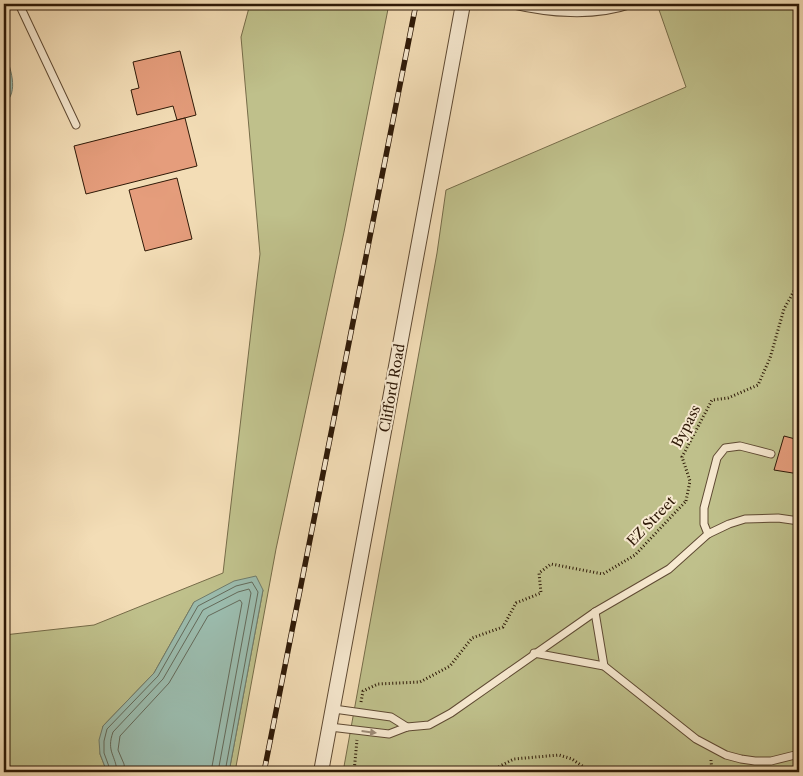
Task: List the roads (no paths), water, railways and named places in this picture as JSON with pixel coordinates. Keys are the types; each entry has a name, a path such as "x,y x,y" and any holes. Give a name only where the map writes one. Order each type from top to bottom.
{"street":[{"name":"Clifford Road","path":"321,772 463,4"}],"lane":[{"path":"19,4 76,124"},
{"path":"509,4 540,11 579,13 619,8 632,4"},
{"path":"708,534 704,524 704,508 717,458 725,448 740,446 771,454"},
{"path":"330,727 389,734 407,727 429,724 440,720 595,612 669,569 708,534 745,519 778,518 799,521"},
{"path":"595,612 604,666"},
{"path":"534,653 604,666 696,739 726,755 741,760 755,761 771,760 799,754"},
{"path":"334,709 392,717 407,727"}],"water":[{"path":"4,51 11,72 13,86 9,99 4,104"},
{"path":"256,576 263,590 229,772 107,772 100,754 99,740 103,726 154,673 194,602 234,581"}],"railway":[{"path":"264,772 416,4"}]}
